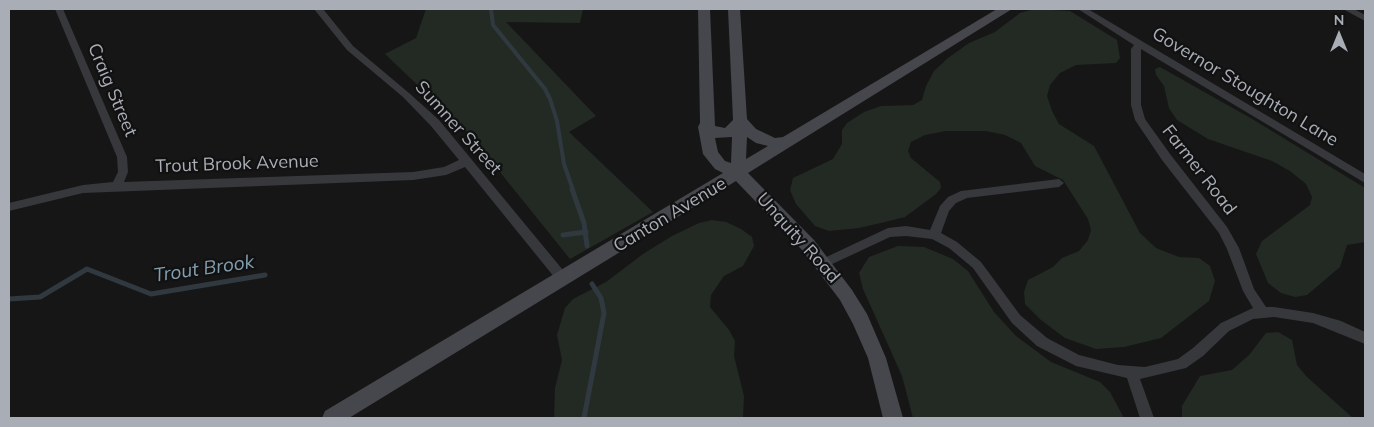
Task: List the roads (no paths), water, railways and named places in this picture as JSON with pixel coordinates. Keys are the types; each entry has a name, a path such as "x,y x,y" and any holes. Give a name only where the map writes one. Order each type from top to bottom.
{"main road":[{"name":"Unquity Road","path":"704,9 705,127 708,145 715,161 725,169 738,174 788,222 824,263 852,303 869,338 885,383 893,418"},
{"path":"734,9 740,120 738,174"},
{"name":"Canton Avenue","path":"332,418 738,174 1006,9"},
{"path":"705,127 717,134 728,133 736,128 740,120"},
{"path":"740,120 751,133 762,139 775,143 789,142"}],"street":[{"name":"Craig Street","path":"59,9 122,158 122,172 117,186"},
{"name":"Sumner Street","path":"318,9 350,48 416,104 467,162 563,279"},
{"name":"Governor Stoughton Lane","path":"1082,9 1365,179"},
{"path":"1347,9 1365,18"},
{"name":"Farmer Road","path":"1140,43 1136,49 1136,105 1140,120 1166,157 1223,230 1233,248 1250,291 1262,312"},
{"name":"Trout Brook Avenue","path":"9,207 83,189 117,186 413,176 446,171 467,162"},
{"path":"934,235 947,204 965,194 1059,183"},
{"path":"824,263 888,234 906,231 934,235 952,245 977,265 1016,319 1042,342 1076,360 1132,373 1158,371 1180,364 1232,322 1251,314 1262,312 1286,313 1313,318 1341,327 1365,338"},
{"path":"1132,373 1147,418"}],"waterway":[{"path":"491,9 493,25 545,89 550,99 557,121 564,164 573,190"},
{"path":"572,189 584,223 585,232"},
{"name":"Trout Brook","path":"563,235 585,232"},
{"path":"585,232 587,246"},
{"name":"Trout Brook","path":"9,299 40,297 87,269 151,294 265,275"},
{"path":"584,418 604,313 601,298 592,284"}]}
